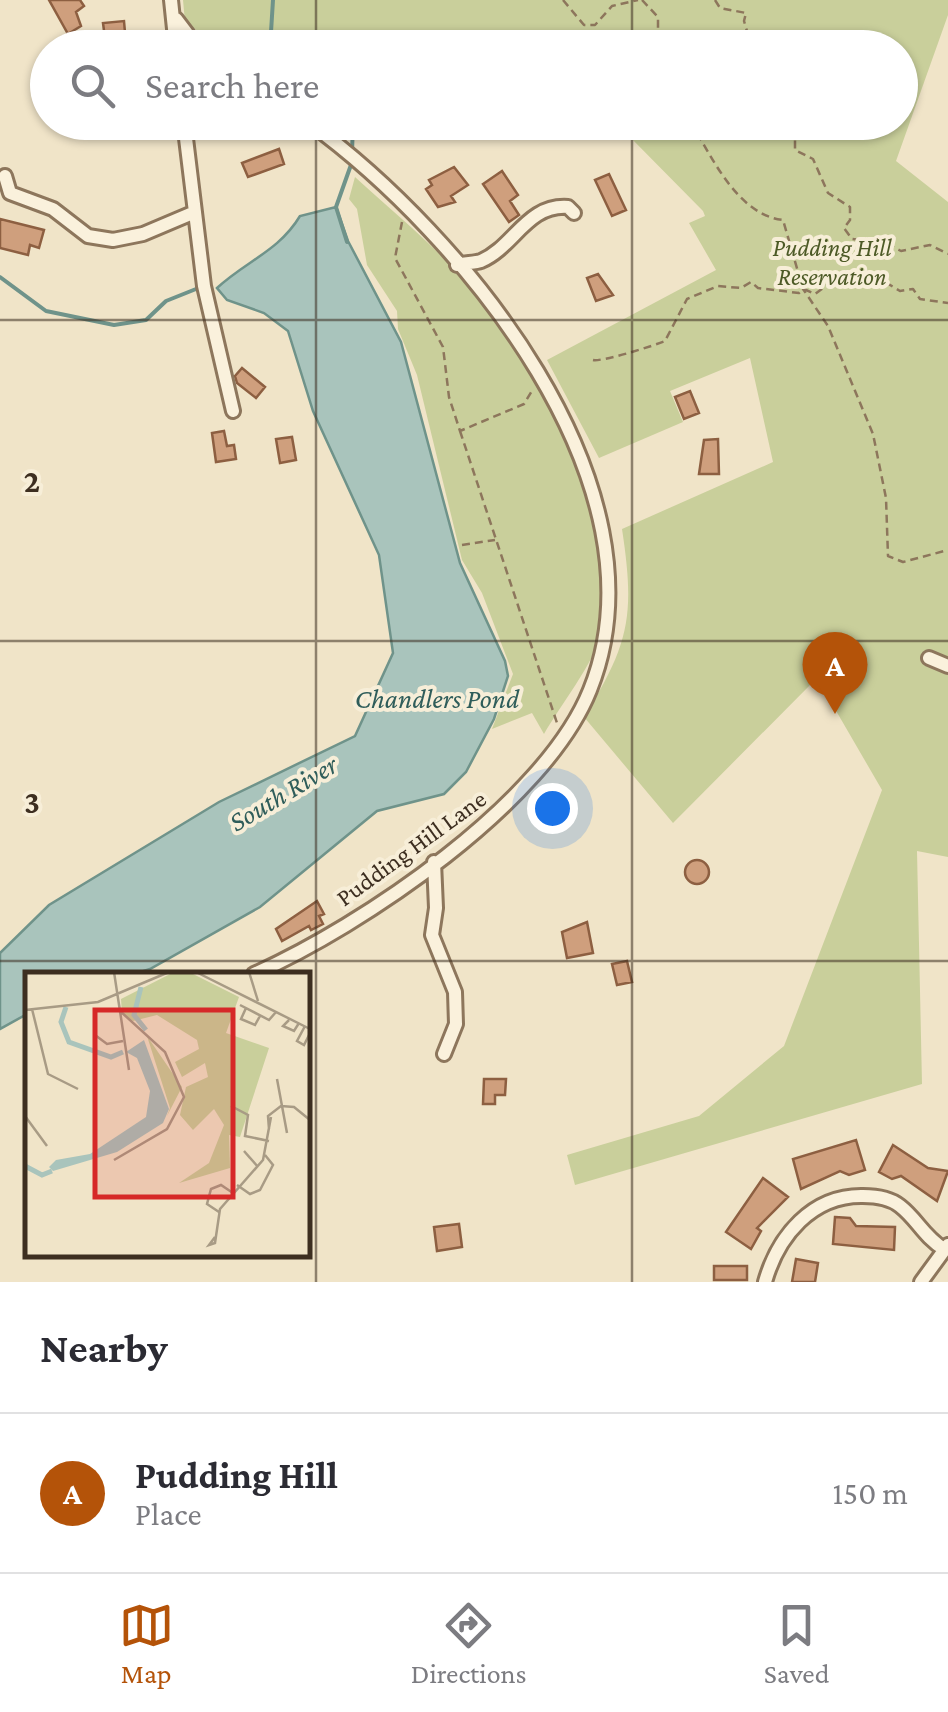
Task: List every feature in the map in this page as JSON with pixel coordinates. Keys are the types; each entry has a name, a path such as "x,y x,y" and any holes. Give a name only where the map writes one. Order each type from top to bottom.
{"street":[{"path":"172,6 181,30"},
{"path":"186,140 202,267 233,411"},
{"name":"Pudding Hill Lane","path":"258,972 369,910 498,815 565,736 597,671 607,623 604,542 585,470 539,372 483,290 359,162 332,140"},
{"path":"5,176 10,193 53,209 88,236 113,240 128,237 194,212"},
{"path":"457,264 482,260 526,221 552,206 568,206 574,213"},
{"path":"482,260 483,290"},
{"path":"930,658 948,666"},
{"path":"434,862 436,908 432,935 455,992 456,1024 444,1054"},
{"path":"765,1282 772,1260 794,1226 814,1208 849,1196 887,1199 901,1206 921,1234 946,1247 921,1282"}],"path":[{"path":"563,0 584,25 595,25 622,0 640,0 658,18 658,30"},
{"path":"714,0 720,8 746,13 747,30"},
{"path":"703,140 747,205 770,219 784,220 802,288 828,326 873,434 886,498 888,556 904,562 948,550"},
{"path":"796,140 795,150 812,159 828,192 850,207 850,220 844,228 852,240 875,242 876,238 901,251 930,245 948,254"},
{"path":"402,221 395,258 442,347 449,397 559,731"},
{"path":"802,288 815,294 835,279 854,284 877,277 900,291 913,288 920,299 948,303"},
{"path":"593,360 604,362 640,346 648,348 665,341 686,299 718,286 741,288 751,282 763,289 799,293 802,288"},
{"path":"460,430 524,404 534,388"},
{"path":"462,544 496,540"}],"green space":[{"name":"Pudding Hill Reservation","path":"183,0 948,0 948,15 918,99 918,30 196,30 185,22"},
{"name":"Pudding Hill Reservation","path":"633,140 903,140 896,161 948,202 948,857 917,851 922,1084 575,1185 567,1155 699,1116 784,1046 882,790 817,678 673,823 584,717 611,668 625,627 628,584 622,529 773,462 750,358 670,391 683,422 599,458 547,360 716,270 689,223 705,216"},
{"path":"355,177 444,258 496,320 547,404 588,501 601,549 606,594 601,635 584,672 544,734 532,713 492,729 513,674 482,593 462,560 417,375 398,329 397,311 367,265 357,209 349,199"}],"water":[{"name":"Chandlers Pond","path":"336,207 348,241 401,342 460,563 505,661 508,676 494,719 466,772 444,794 377,811 260,907 150,969 25,972 25,1015 0,1029 0,953 49,905 219,802 355,736 393,653 379,555 313,411 288,331 264,313 227,300 217,288 272,247 300,216"}],"building":[{"path":"49,0 80,0 84,6 76,12 81,26 66,30"},
{"path":"124,21 125,30 104,30 103,23"},
{"path":"279,149 284,164 248,177 242,163"},
{"path":"454,167 468,185 451,196 455,202 438,207 426,189 432,185 429,180"},
{"path":"502,171 518,195 510,201 519,215 509,222 483,184"},
{"path":"609,174 626,210 612,216 595,180"},
{"path":"0,219 44,230 39,248 30,245 28,255 0,248"},
{"path":"598,274 613,295 596,301 587,278"},
{"path":"242,368 265,387 256,398 237,383 235,376"},
{"path":"690,391 699,413 684,419 675,397"},
{"path":"224,431 227,446 234,445 236,459 216,462 212,433"},
{"path":"292,437 296,460 280,463 276,439"},
{"path":"718,439 719,474 699,474 704,440"},
{"path":"697,860 709,872 697,884 685,872"},
{"path":"317,901 324,914 319,916 323,924 311,930 309,926 282,941 276,929"},
{"path":"587,922 593,953 567,958 562,932"},
{"path":"627,961 632,982 617,985 612,964"},
{"path":"484,1079 506,1079 505,1095 495,1095 495,1104 483,1104"},
{"path":"856,1140 865,1170 849,1175 840,1171 801,1189 793,1159"},
{"path":"893,1145 928,1168 948,1171 937,1201 901,1176 892,1179 879,1172"},
{"path":"763,1178 788,1197 757,1228 761,1231 751,1249 726,1232"},
{"path":"835,1217 850,1218 856,1226 895,1227 894,1250 833,1244"},
{"path":"459,1224 462,1247 437,1251 434,1227"},
{"path":"796,1259 818,1263 815,1282 792,1282"},
{"path":"714,1266 747,1266 747,1280 714,1280"}],"waterway":[{"name":"South River","path":"271,30 273,0"},
{"name":"South River","path":"352,140 352,153"},
{"name":"South River","path":"347,242 336,207 352,162"},
{"name":"South River","path":"0,277 46,311 114,325 146,320 166,301 196,289"}],"place":[{"name":"Pudding Hill","path":"835,714"}]}
